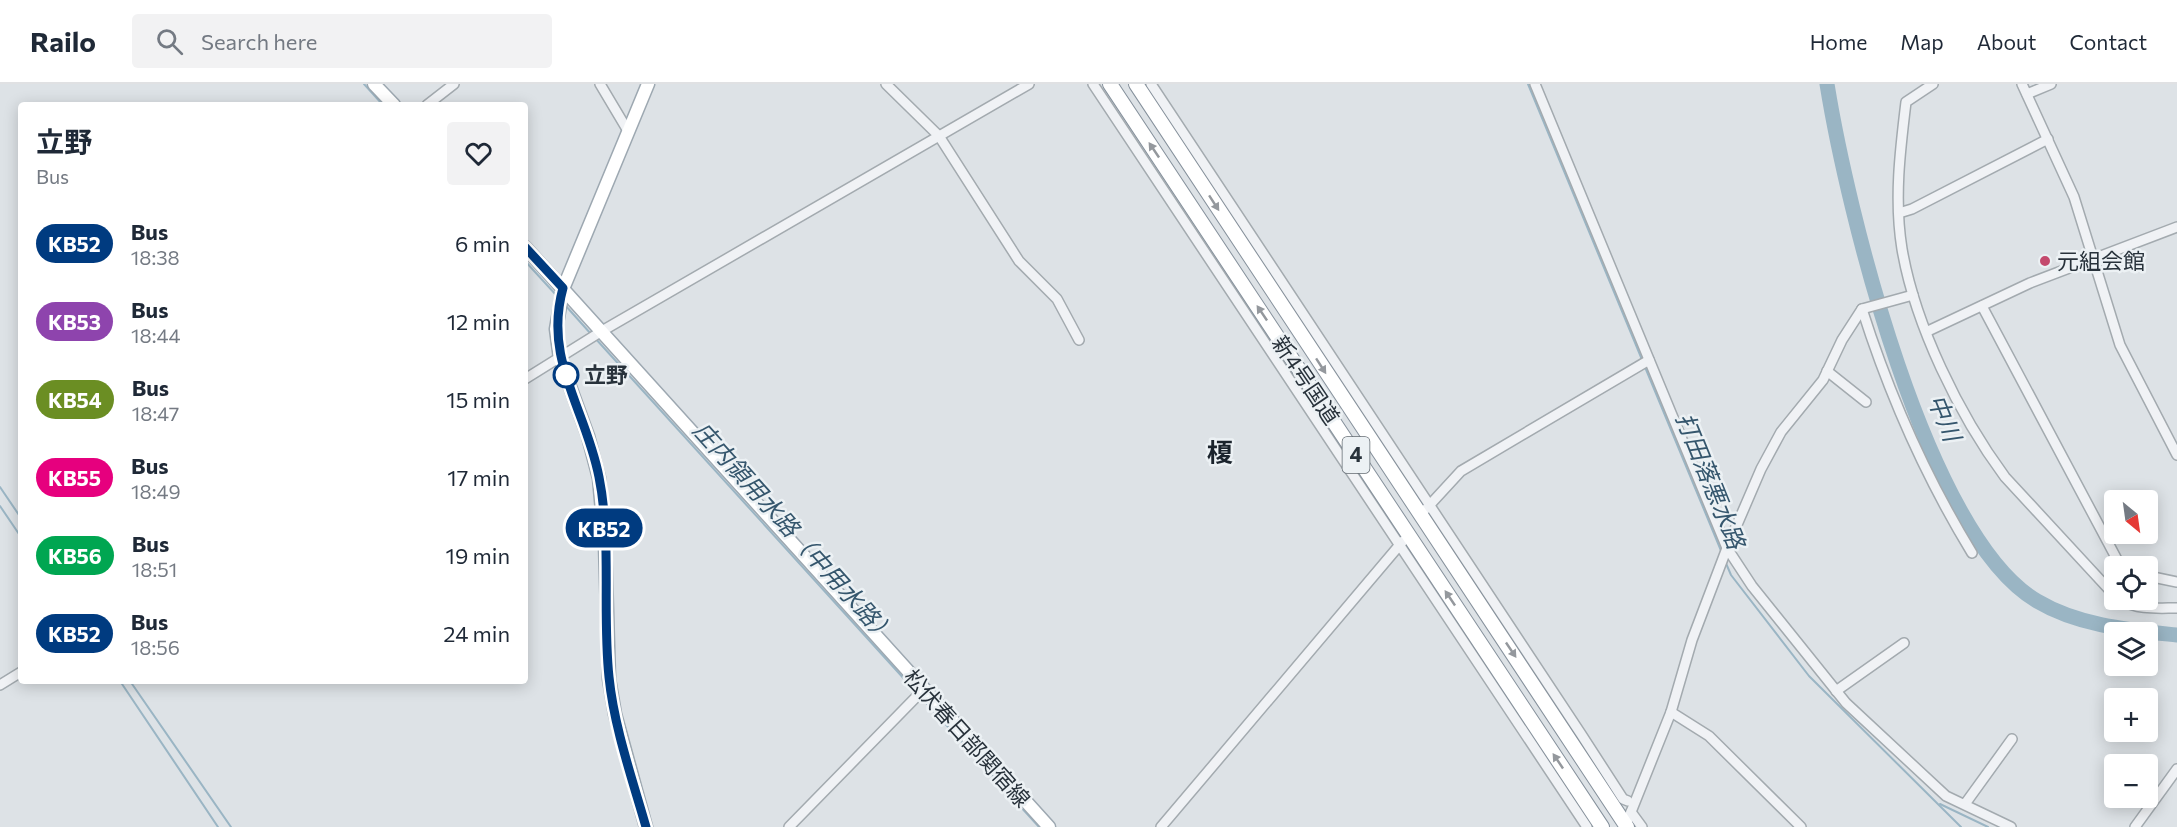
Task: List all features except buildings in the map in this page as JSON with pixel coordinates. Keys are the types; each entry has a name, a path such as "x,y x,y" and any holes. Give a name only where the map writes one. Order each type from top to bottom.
{"highway":[{"name":"新4号国道","path":"1110,84 1404,539 1578,801 1602,827"},
{"name":"新4号国道","path":"1136,84 1425,510 1592,763 1626,826"}],"main road":[{"path":"374,84 391,102"},
{"path":"646,827 615,714 609,679 605,544 599,477 588,436 561,359 556,329 563,288 648,84"},
{"name":"松伏春日部関宿線","path":"528,250 1049,827"}],"street":[{"path":"431,102 454,84"},
{"path":"600,84 628,131"},
{"path":"886,84 939,136 1019,261 1057,299 1079,340"},
{"path":"528,377 561,359 602,331 1029,84"},
{"path":"1093,84 1404,539 1161,827"},
{"path":"1151,84 1425,510 1461,471 1649,360"},
{"path":"1535,84 1727,548 1752,586 1836,691 1946,796 2011,827"},
{"path":"1933,84 1906,102 1899,161 1902,248 1913,295 1937,359 1990,457 2005,477 2104,584"},
{"path":"2022,84 2074,197 2120,345 2177,455"},
{"path":"2027,94 2050,84"},
{"path":"1899,213 1912,209 2048,139"},
{"path":"1928,331 2030,283 2177,227"},
{"path":"1626,826 1671,712 1692,640 1727,548 1761,469 1781,432 1827,371 1862,309 1913,295"},
{"path":"1982,306 2115,556"},
{"path":"1862,309 1905,425 1947,509 1972,552"},
{"path":"1827,371 1866,402"},
{"path":"2158,578 2177,582"},
{"path":"2158,608 2177,608"},
{"path":"1836,691 1904,643"},
{"path":"0,685 18,674"},
{"path":"789,827 923,690"},
{"path":"1671,712 1709,736 1801,827"},
{"path":"1965,804 2012,739"},
{"path":"1592,763 1623,799 1628,801"},
{"path":"2135,827 2177,769"},
{"path":"1578,801 1587,827"},
{"path":"1631,812 1642,827"}],"waterway":[{"name":"庄内領用水路（中用水路）","path":"364,84 380,102"},
{"name":"打田落悪水路","path":"1528,84 1643,362"},
{"name":"中川","path":"1827,84 1837,139 1873,285 1898,365 1927,442 1960,510 1997,565 2037,601 2070,616 2105,626 2177,635"},
{"name":"庄内領用水路（中用水路）","path":"528,264 557,296"},
{"name":"庄内領用水路（中用水路）","path":"565,305 591,334"},
{"name":"庄内領用水路（中用水路）","path":"595,338 916,692"},
{"name":"打田落悪水路","path":"1645,367 1722,553"},
{"path":"0,487 18,514"},
{"path":"0,506 18,533"},
{"name":"打田落悪水路","path":"1725,561 1731,575 1809,676 1961,827"},
{"path":"122,684 218,827"},
{"path":"132,684 231,827"},
{"name":"庄内領用水路（中用水路）","path":"920,696 1039,827"},
{"path":"1940,804 1988,827"}],"bus line":[{"name":"KB52","path":"528,250 563,288 556,317 557,343 567,380 594,455 602,501 607,661 611,697 646,827"}],"place":[{"name":"元組会館","path":"2045,261"},
{"name":"立野","path":"566,375"}],"district":[{"name":"榎","path":"1220,453"}]}
